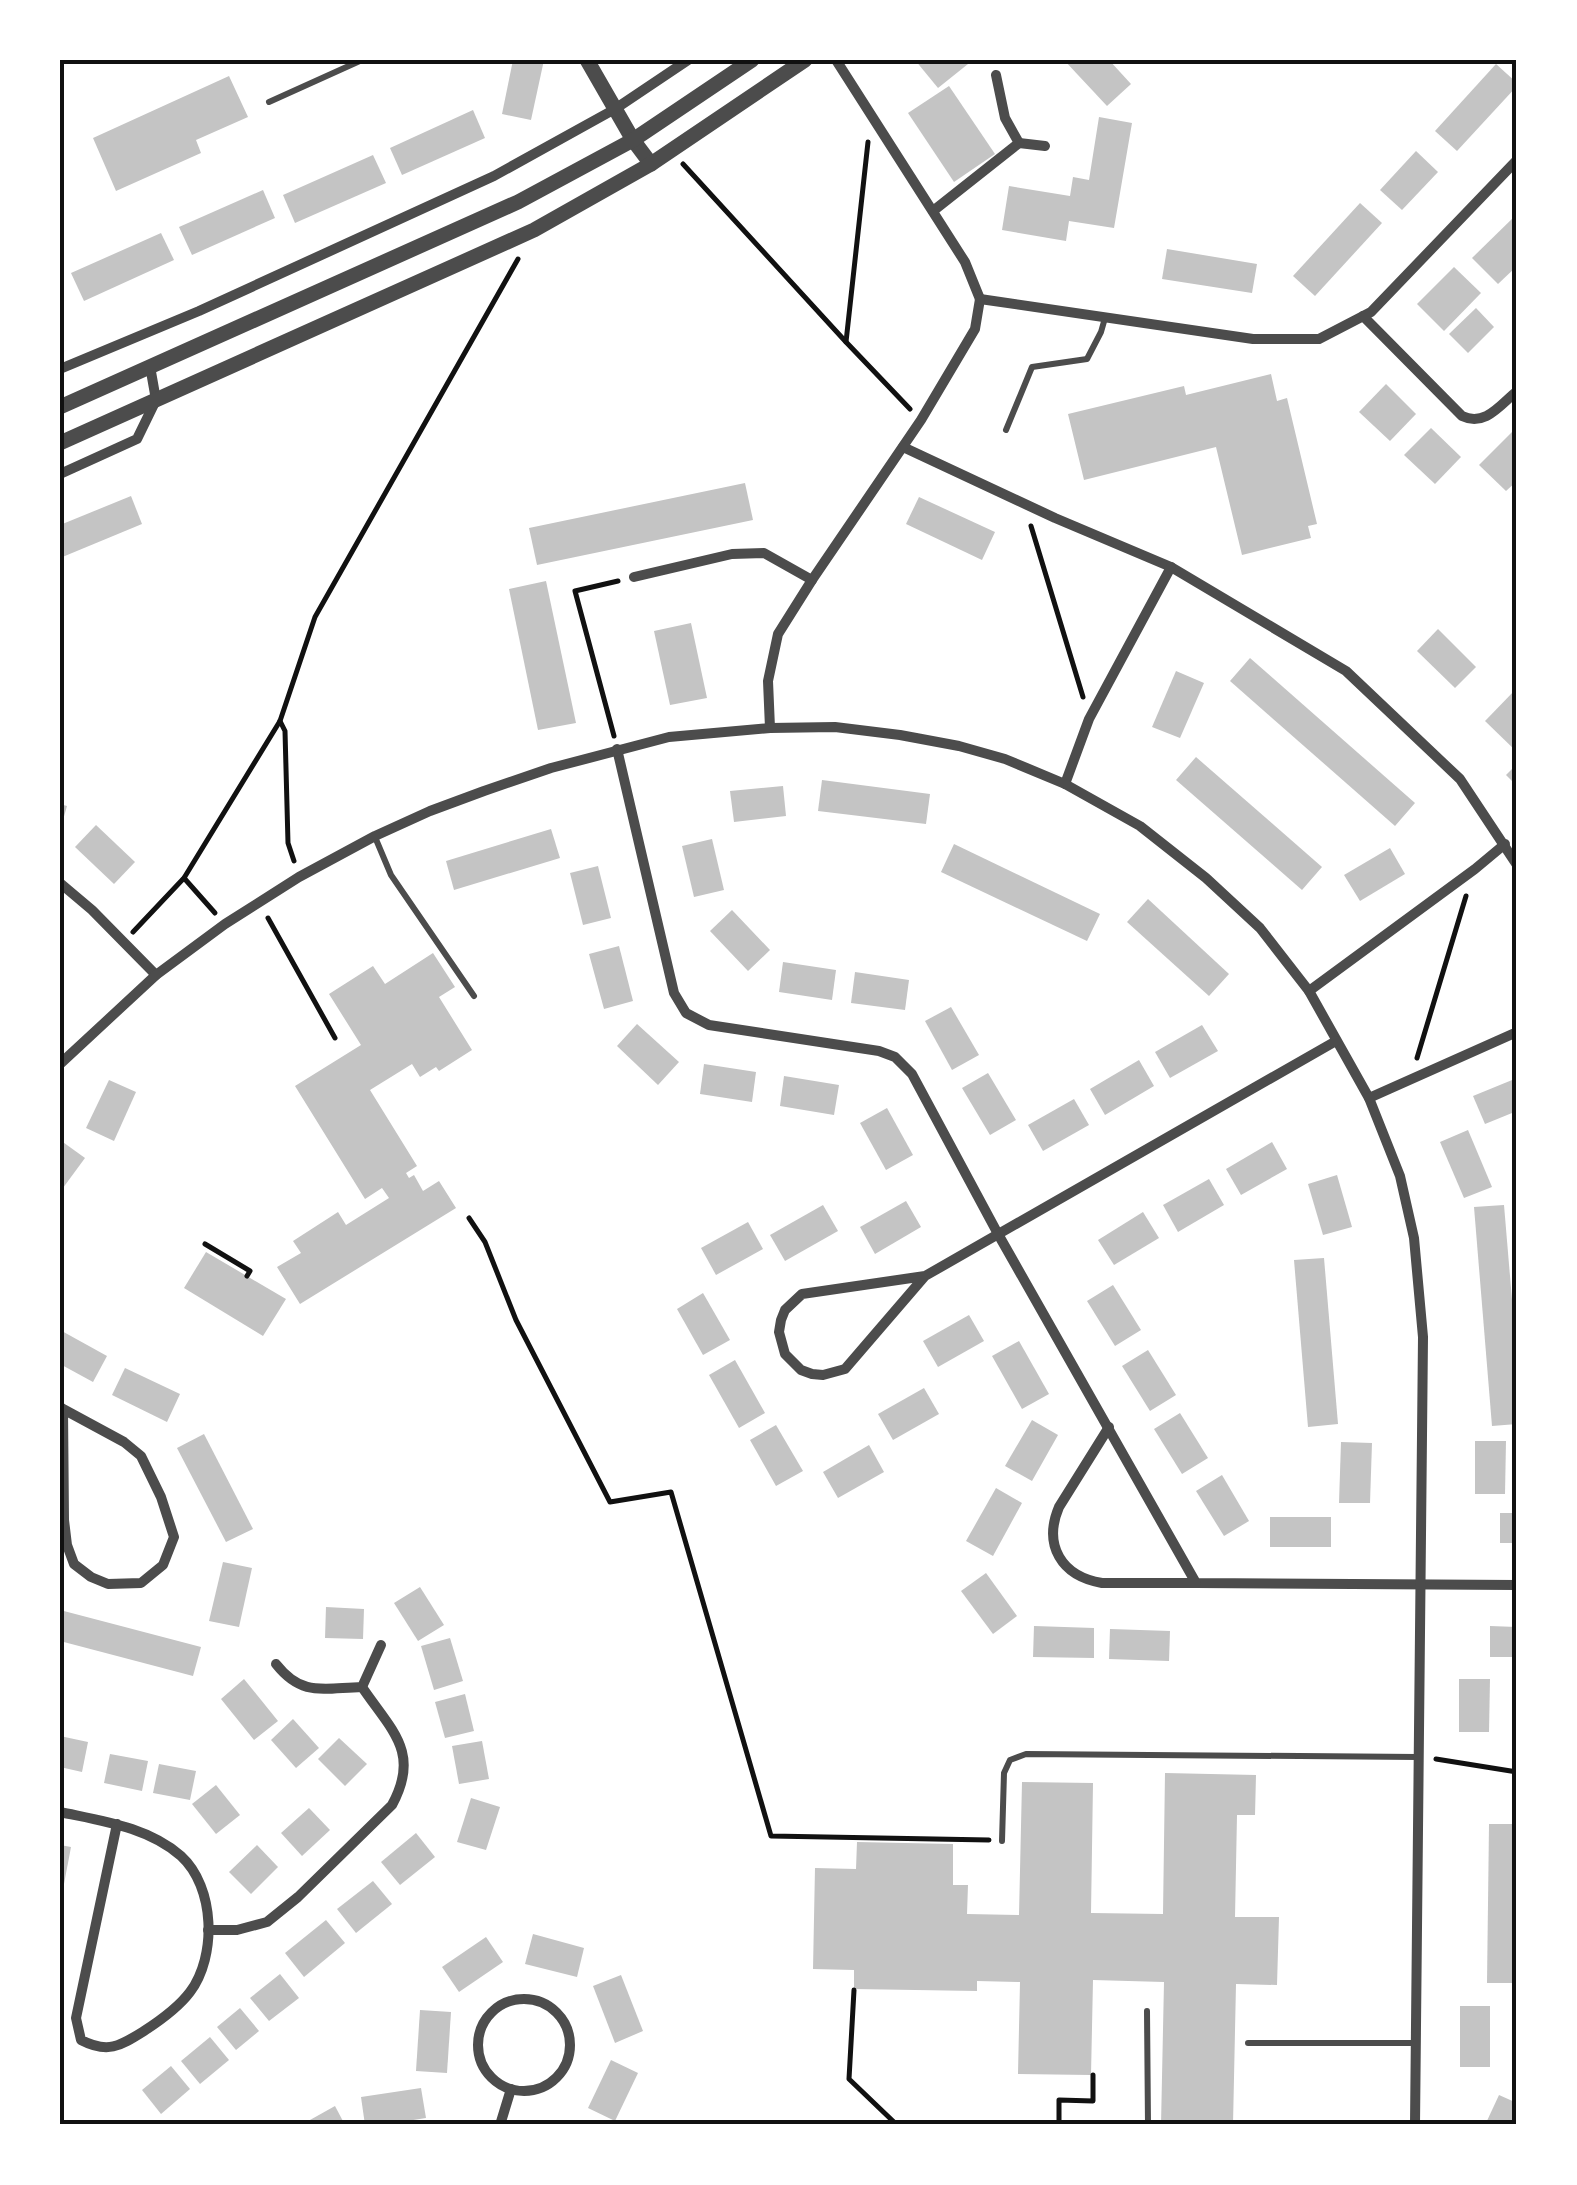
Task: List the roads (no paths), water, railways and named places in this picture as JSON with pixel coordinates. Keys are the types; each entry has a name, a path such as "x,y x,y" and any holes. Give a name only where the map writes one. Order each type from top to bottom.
{"street":[{"path":"587,60 650,164"},
{"path":"60,369 199,311 494,176 616,109 688,60"},
{"path":"60,407 518,202 634,140 752,60"},
{"path":"60,443 534,230 671,151 805,60"},
{"path":"770,728 768,681 778,634 922,420 975,330 980,300 965,262 836,60"},
{"path":"996,74 1005,118 1019,143"},
{"path":"933,211 1019,143 1045,146"},
{"path":"980,300 1253,339 1319,339 1371,312 1517,160"},
{"path":"1363,316 1462,416 1473,422 1486,418 1517,390"},
{"path":"60,474 138,438 156,400 150,366"},
{"path":"903,447 1171,567 1346,671 1460,778 1517,865"},
{"path":"634,577 732,554 764,553 812,580"},
{"path":"1065,784 1089,719 1171,567"},
{"path":"60,1064 156,976 225,924 375,836 430,810 484,791 617,749 669,737 836,727 929,740 1005,759 1065,784 1140,826 1206,878 1260,928 1309,991 1369,1098 1400,1176 1414,1238 1423,1337 1415,2125"},
{"path":"617,749 674,993 686,1014 709,1025 879,1052 895,1057 912,1074 1196,1583"},
{"path":"1309,991 1505,844"},
{"path":"60,883 156,976"},
{"path":"1369,1098 1517,1032"},
{"path":"925,1276 802,1294 781,1320 780,1343 785,1354 801,1370 812,1374 823,1376 845,1368 925,1276 1336,1041"},
{"path":"62,1408 124,1442 141,1456 161,1497 174,1538 163,1564 142,1583 108,1584 74,1564 64,1520 62,1408"},
{"path":"1108,1427 1054,1518 1052,1532 1059,1557 1089,1581 1517,1584"},
{"path":"362,1687 381,1645"},
{"path":"276,1664 289,1680 308,1689 362,1687"},
{"path":"208,1930 238,1930 267,1922 392,1805 406,1768 402,1746 362,1687"},
{"path":"60,1812 117,1824 164,1844 198,1876 206,1903 204,1962 192,1990 166,2017 121,2046 96,2048 81,2040 76,2018 117,1824"},
{"path":"529,1998 559,2014 568,2029 568,2062 558,2077 544,2087 528,2091 511,2089 484,2068 478,2036 497,2007 529,1998"},
{"path":"500,2125 511,2089"}],"lane":[{"path":"269,102 362,60"},
{"path":"1006,430 1032,367 1087,359 1106,318"},
{"path":"375,836 392,875 474,996"},
{"path":"1002,1841 1004,1773 1010,1760 1026,1754 1419,1757"},
{"path":"1147,2011 1148,2125"},
{"path":"1248,2043 1416,2043"}]}
